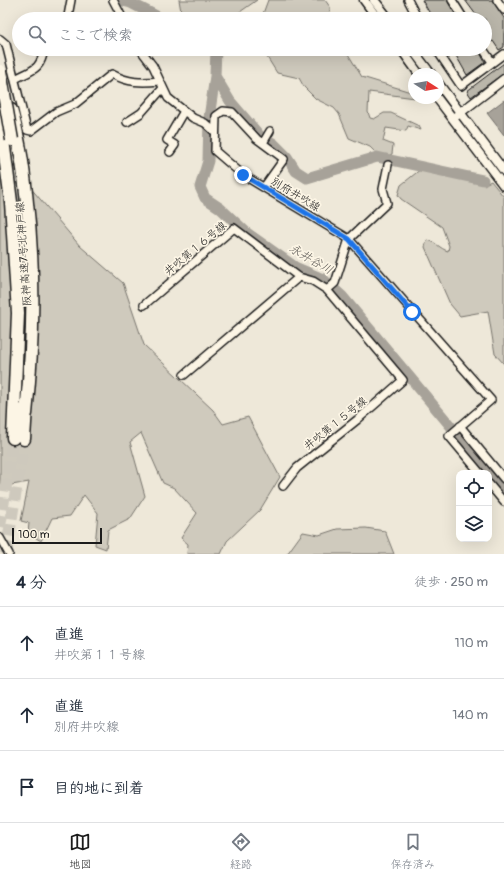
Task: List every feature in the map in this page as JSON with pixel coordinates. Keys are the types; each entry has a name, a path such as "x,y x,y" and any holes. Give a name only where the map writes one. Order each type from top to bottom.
{"highway":[{"name":"阪神高速7号北神戸線","path":"0,72 12,140 26,277 28,357 18,439"},
{"path":"0,72 17,130 21,153 32,259 33,319 20,414"},
{"name":"阪神高速7号北神戸線","path":"0,117 11,202 18,313 20,414"},
{"path":"0,170 20,414"}],"street":[{"path":"69,12 71,0"},
{"path":"364,0 373,12"},
{"path":"374,0 383,12"},
{"path":"408,0 414,12"},
{"path":"452,0 460,12"},
{"path":"497,0 504,10"},
{"path":"114,3 119,12"},
{"path":"0,39 6,44 27,130 31,131 56,112 75,104 112,74 122,80 161,85"},
{"path":"441,56 461,86 504,54"},
{"path":"15,79 38,67 42,61 43,56"},
{"path":"145,56 153,66 168,98 215,132"},
{"path":"406,56 415,68"},
{"path":"417,56 426,68"},
{"path":"488,56 492,62"},
{"path":"453,119 504,79"},
{"path":"127,122 141,113 161,85"},
{"path":"444,91 504,171"},
{"path":"442,104 504,186"},
{"path":"170,152 175,145 167,140 184,111"},
{"path":"215,132 216,116 223,111 232,112 266,138 284,159 264,187"},
{"name":"別府井吹線","path":"215,132 215,151 243,175 349,239 491,400 459,427"},
{"path":"328,290 335,282 349,239 387,203 383,189 388,165"},
{"name":"井吹第１６号線","path":"144,305 234,228 299,277 313,281 328,290 403,380"},
{"path":"184,375 299,277"},
{"name":"井吹第１５号線","path":"283,486 297,468 357,420 403,380"},
{"path":"477,470 449,436 459,427 504,479"},
{"path":"492,488 504,502"},
{"path":"0,538 9,554"}],"shaded area":[{"path":"179,0 257,0 240,12 181,12"},
{"path":"268,0 325,0 330,7 330,12 264,12"},
{"path":"266,56 349,56 362,77 408,91 408,97 369,92 368,112 370,118 374,119 384,113 391,113 419,126 421,130 408,126 406,131 386,128 383,141 393,145 392,154 388,156 377,154 370,147 349,138 339,114 334,108 316,99 304,87 299,78 277,73"},
{"path":"504,100 504,135 487,113"},
{"path":"0,156 12,166 80,246 123,283 144,345 213,410 223,424 248,417 280,477 260,510 227,541 221,554 187,554 188,544 181,538 197,513 174,488 163,483 141,433 130,442 145,496 130,519 108,530 106,549 95,545 98,513 84,495 70,516 52,518 41,541 28,533 29,523 21,521 29,482 0,487"},
{"path":"421,169 485,184 491,181 504,197 504,364 495,354 488,311 460,316 450,304 425,247 427,240 448,251 449,246 442,227 401,199 398,195 401,185"},
{"path":"366,528 385,531 394,554 287,554 303,532 319,535 337,529"}],"building":[{"path":"422,0 447,0 454,12 429,12"},
{"path":"465,0 492,0 504,18 504,47 499,50 492,42 492,12 474,12"},
{"path":"456,56 482,56 485,62 467,75"},
{"path":"504,63 504,73 471,97 467,91"}],"waterway":[{"name":"永井谷川","path":"119,0 131,3 148,12"},
{"name":"永井谷川","path":"216,56 215,76 209,118 208,161 200,187 205,198 220,208 247,233 295,267 323,279 342,296 504,490"},
{"path":"215,76 230,101 260,136 273,143 287,157 296,171 307,178 377,157 483,180"}],"tunnel":[{"path":"0,527 13,438"},
{"path":"6,554 24,439"}],"route":[{"path":"243,175 349,239 412,312"}]}
